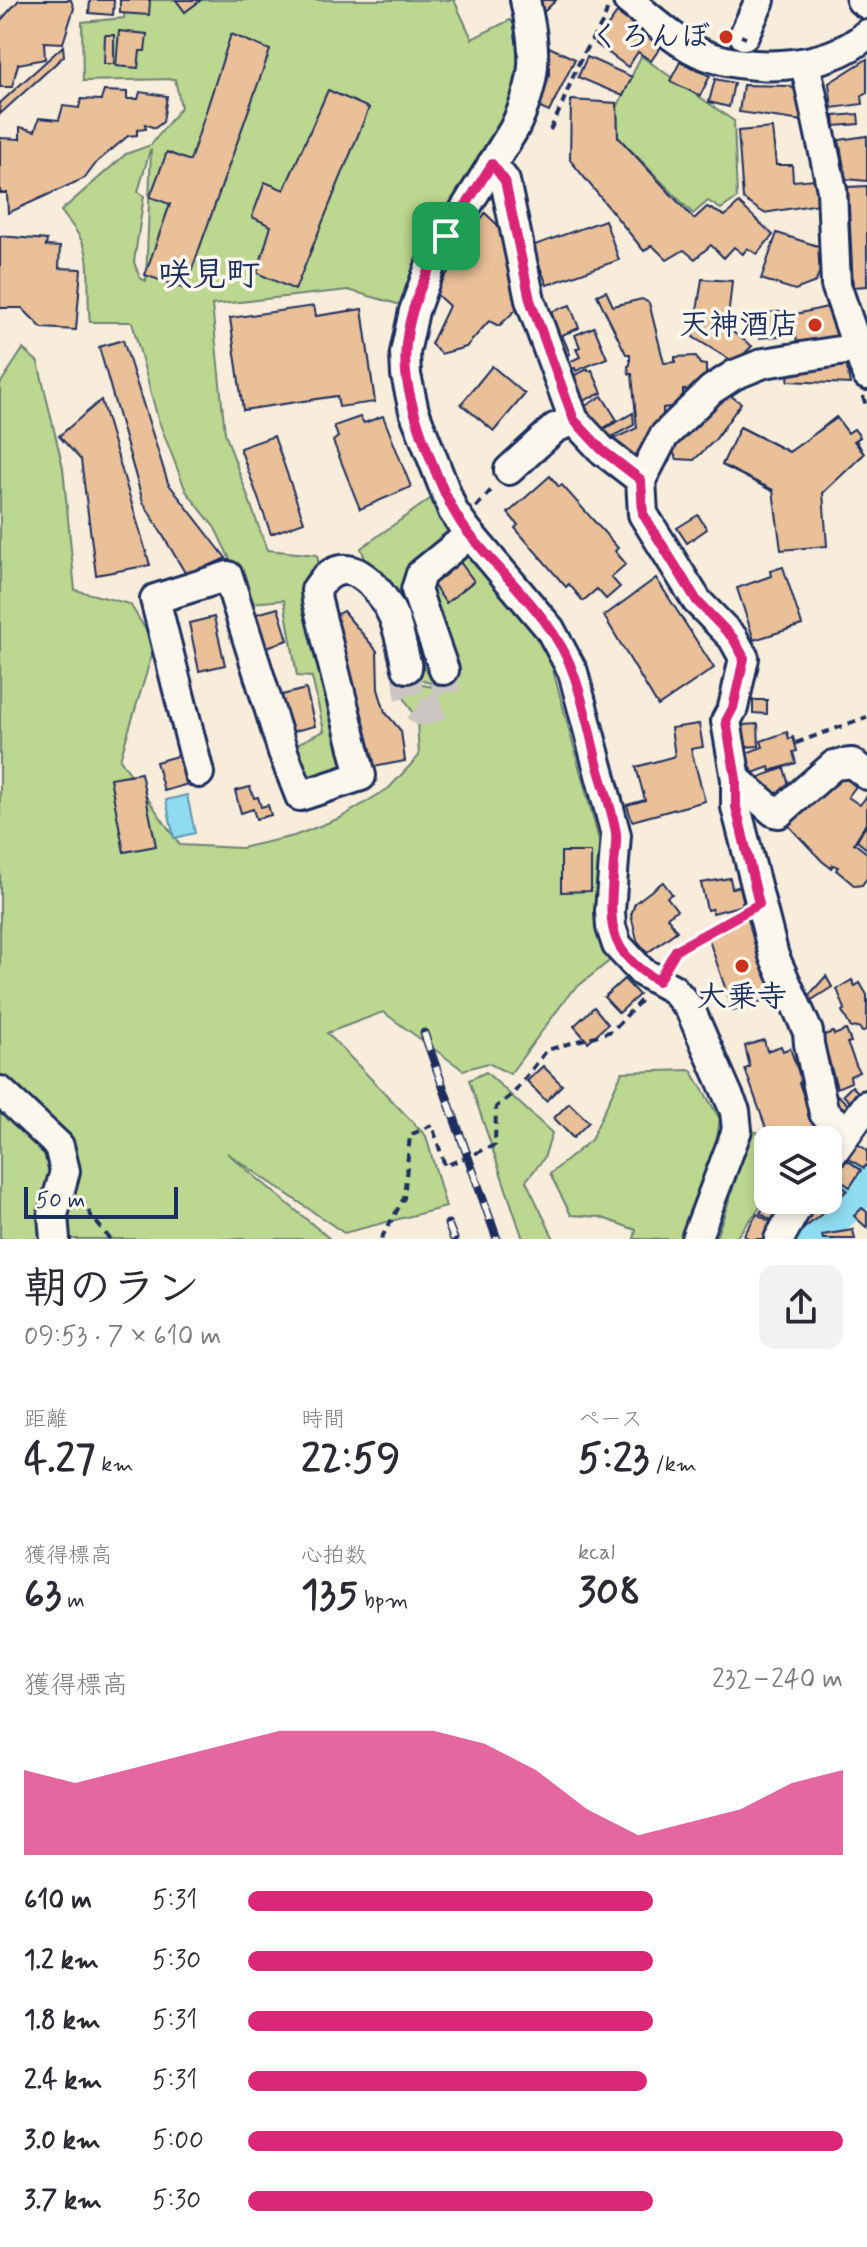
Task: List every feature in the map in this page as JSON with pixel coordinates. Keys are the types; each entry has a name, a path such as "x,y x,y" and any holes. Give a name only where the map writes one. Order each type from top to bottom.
{"street":[{"path":"525,0 535,55 525,106 431,264 414,311 405,353 414,411 453,511 550,629 573,672 616,835 611,927 617,945 627,959 642,972 673,989 690,1009 735,1111 737,1130 696,1239"},
{"path":"744,36 760,0"},
{"path":"861,0 867,4"},
{"path":"619,1 695,51 731,64 805,63 857,43 867,34"},
{"path":"805,63 832,190 836,285 867,375"},
{"path":"492,164 505,181 530,300 574,420 602,450 641,480"},
{"path":"847,1131 824,1113 808,1032 774,956 736,807 736,779 726,721 733,708 744,658 733,638 697,601 643,514 641,480 664,436 711,390 734,375 764,363 858,348"},
{"path":"509,470 555,428 574,420"},
{"path":"444,670 416,590 421,574 466,529"},
{"path":"199,773 155,599 228,576 283,752 300,796 361,776 317,601 316,590 332,572 344,568 358,572 373,584 393,616 407,668"},
{"path":"736,779 779,813 834,765 862,760"},
{"path":"0,1091 59,1146 65,1171 53,1215 55,1239"},
{"path":"842,1138 867,1105"},
{"path":"779,1239 793,1214"}],"path":[{"path":"550,130 586,49 619,1"},
{"path":"466,529 509,470"},
{"path":"796,743 867,717"},
{"path":"381,1239 404,1198 410,1135 432,1125 445,1166 495,1145 496,1107 513,1094 547,1050 612,1031 658,981 676,950 759,904"},
{"path":"65,1171 92,1217 110,1239"}],"green space":[{"path":"125,0 454,0 472,39 510,20 513,23 518,21 527,77 473,177 436,226 401,305 348,290 212,305 225,433 267,550 317,555 357,783 312,784 291,747 324,731 312,677 297,676 284,600 251,603 215,528 186,491 158,419 132,322 90,322 86,251 77,232 61,211 126,154 151,145 181,107 175,79 83,81 82,22 124,18","holes":["151,150 146,281 140,278 134,262 144,196 138,192"]},
{"path":"641,56 734,121 737,198 721,209 708,201 693,214 618,137 617,108"},
{"path":"23,349 38,362 63,468 75,590 130,604 155,645 120,759 180,845 241,848 294,836 340,818 389,788 419,756 417,720 394,680 451,690 400,673 382,604 361,548 430,499 443,503 550,659 599,840 613,958 571,992 510,1074 488,1063 463,1070 383,1012 327,1033 426,1136 446,1207 344,1233 227,1153 330,1239 0,1239 0,384"},
{"path":"691,1070 720,1119 710,1184 683,1239 634,1239 636,1230 600,1217 571,1215 550,1174 591,1140 622,1072"},
{"path":"486,1072 552,1133 544,1158 526,1181 554,1239 523,1239 469,1080"},
{"path":"754,1132 755,1214 735,1239 715,1239"}],"water":[{"path":"187,795 195,833 174,838 166,800"}],"building":[{"path":"19,0 71,0 74,8 63,43 44,42 45,59 18,64 12,87 0,87 0,21"},
{"path":"90,0 114,0 113,15 89,13"},
{"path":"120,0 150,0 149,15 120,13"},
{"path":"176,0 201,0 185,12"},
{"path":"539,0 556,0 542,14"},
{"path":"617,13 662,45 651,61 638,52 628,67 595,43"},
{"path":"119,31 147,34 145,51 140,51 138,68 116,66"},
{"path":"231,34 270,50 185,289 145,275 170,204 150,197 167,152 190,161"},
{"path":"105,35 114,35 114,64 104,64"},
{"path":"63,46 64,56 0,114 0,103"},
{"path":"549,47 575,59 549,112 540,108 549,75"},
{"path":"587,57 632,77 623,96 578,77"},
{"path":"867,59 867,93 862,96 863,104 832,108 829,83"},
{"path":"680,62 710,76 700,96 670,81"},
{"path":"715,79 734,83 729,107 709,102"},
{"path":"743,85 789,86 799,92 803,121 739,112"},
{"path":"328,90 369,108 295,290 257,273 271,226 252,217 265,182 284,190"},
{"path":"104,91 127,92 127,99 138,99 140,92 167,96 163,122 155,128 145,124 146,129 128,136 97,162 85,178 8,213 7,193 0,193 0,138 20,139 20,127 35,131 39,118 59,120 63,106 79,108 81,99 101,100"},
{"path":"571,100 617,103 618,137 694,219 707,207 725,216 739,203 773,235 757,254 747,248 743,254 734,247 724,258 711,245 695,259 684,250 667,260 652,245 644,251 570,160"},
{"path":"858,114 859,124 835,126 834,116"},
{"path":"772,128 776,165 792,165 793,181 815,179 819,204 764,213 743,199 738,131"},
{"path":"867,136 867,181 846,179 839,140"},
{"path":"867,186 867,286 853,287 848,187"},
{"path":"485,213 506,233 519,307 499,326 489,321 466,347 441,354 431,344 449,306 435,293"},
{"path":"605,220 619,260 547,285 532,246"},
{"path":"777,233 827,249 816,282 795,290 761,279"},
{"path":"0,236 47,240 46,246 60,247 59,268 81,269 76,330 42,328 22,308 0,308"},
{"path":"702,279 732,281 727,328 752,346 735,363 693,337"},
{"path":"606,291 613,306 642,299 649,303 664,363 675,362 675,357 696,356 700,364 706,365 706,380 698,389 683,390 683,402 663,408 663,425 636,461 609,441 637,428 632,374 629,374 628,366 630,354 626,354 597,295"},
{"path":"570,305 579,328 562,335 570,354 559,358 542,315"},
{"path":"314,306 316,316 362,309 375,402 339,407 337,396 243,410 230,318"},
{"name":"天神酒店","path":"832,306 839,336 798,345 791,315"},
{"path":"787,311 789,335 759,338 757,314"},
{"path":"594,327 607,358 576,371 569,362 580,357 575,335"},
{"path":"123,340 168,483 226,558 187,576 143,502 99,347"},
{"path":"845,357 850,384 788,381 790,363"},
{"path":"492,366 525,394 494,431 461,404"},
{"path":"592,370 602,393 578,403 568,378"},
{"path":"725,392 741,403 715,440 694,460 677,459 669,445"},
{"path":"602,396 617,420 599,431 582,408"},
{"path":"101,400 150,565 96,575 81,460 59,436"},
{"path":"633,413 634,425 604,441 599,432"},
{"path":"383,416 411,487 360,509 333,441 338,437 334,426 360,417 364,423"},
{"path":"836,417 848,433 854,429 860,437 856,440 864,454 821,493 776,493 722,465 741,427 791,453"},
{"path":"837,418 848,433 854,429 860,437 854,441 864,454 823,493 827,546 781,550 773,490 722,465 740,427 789,452"},
{"path":"274,436 304,522 271,534 240,448"},
{"path":"550,476 559,487 562,485 618,548 615,551 626,564 611,577 620,587 606,599 597,589 583,601 569,584 566,587 515,528 518,525 508,513"},
{"path":"698,515 707,529 687,543 677,528"},
{"path":"457,558 474,581 446,603 429,579"},
{"path":"783,567 802,625 754,640 737,588 771,576 770,571"},
{"path":"656,578 714,668 658,706 604,616"},
{"path":"278,608 288,640 263,648 253,615"},
{"path":"343,611 377,651 378,689 385,712 401,731 405,761 368,768 334,616"},
{"path":"214,617 225,665 199,671 189,623"},
{"path":"306,689 315,726 286,733 278,696"},
{"path":"753,700 767,700 767,714 753,713"},
{"path":"699,724 703,747 691,749 705,801 632,821 627,805 645,800 636,767 675,756 671,728"},
{"path":"758,724 759,746 743,747 742,725"},
{"path":"787,732 789,739 793,737 796,763 753,773 746,753 763,747 761,741"},
{"path":"180,755 188,784 164,791 156,762"},
{"path":"784,768 790,789 775,795 754,779"},
{"path":"141,773 156,846 124,852 110,778"},
{"path":"844,774 857,785 848,797 860,805 867,796 867,826 854,843 867,853 867,878 862,885 855,886 836,870 838,867 833,865 831,868 822,861 787,824"},
{"path":"250,787 261,807 268,805 271,815 256,819 253,809 241,813 235,791"},
{"path":"865,827 867,829 867,849 857,841"},
{"path":"561,852 591,852 591,891 561,892"},
{"path":"730,878 732,888 742,886 743,905 713,913 712,909 707,910 701,883"},
{"path":"663,882 672,894 667,897 677,910 667,917 677,931 647,953 637,940 631,915 635,903"},
{"name":"大乗寺","path":"755,913 752,924 776,996 733,1011 708,937 712,936 711,932 734,925 732,921"},
{"path":"826,976 832,987 804,1005 802,1003"},
{"path":"624,979 639,995 619,1013 604,997"},
{"path":"852,980 855,986 860,983 867,995 867,1029 862,1032 859,1027 851,1028 842,1011 845,1009 837,989"},
{"path":"594,1007 608,1024 588,1042 574,1026"},
{"path":"846,1030 851,1042 847,1043 859,1072 850,1076 851,1082 837,1088 820,1040 824,1035"},
{"path":"764,1040 767,1051 781,1046 783,1051 790,1048 802,1082 799,1083 817,1126 765,1126 745,1069 750,1067 745,1046"},
{"path":"543,1066 562,1085 546,1101 527,1081"},
{"path":"852,1086 863,1097 854,1106 843,1095"},
{"path":"834,1092 853,1109 843,1119 831,1094"},
{"path":"569,1103 589,1122 573,1138 554,1118"},
{"path":"851,1140 867,1150 867,1164 864,1168 842,1155"},
{"path":"842,1157 861,1170 850,1187 842,1181"},
{"path":"862,1208 867,1212 867,1228 854,1216"},
{"path":"757,1214 777,1226 768,1239 749,1239 744,1235"},
{"path":"762,1214 786,1214 779,1225"},
{"path":"804,1214 822,1214 802,1230 798,1226"},
{"path":"853,1230 855,1239 823,1239 822,1235"}],"waterway":[{"path":"808,1239 849,1202 867,1173"}],"tunnel":[{"path":"407,668 411,699 423,712 443,705 447,695 444,670"}],"railway":[{"path":"424,1033 497,1239"},
{"path":"448,1224 454,1239"}],"place":[{"name":"くろんぼ","path":"726,37"},
{"name":"天神酒店","path":"815,325"},
{"name":"大乗寺","path":"742,966"}],"district":[{"name":"咲見町","path":"209,275"}],"route":[{"path":"492,164 505,181 530,300 574,420 602,450 641,480 643,514 697,601 733,638 744,658 733,708 726,721 736,779 736,807 759,904 676,950 658,981 627,959 617,945 611,927 616,835 573,672 550,629 453,511 414,411 405,353 414,311 431,264 446,236 492,164"}]}
